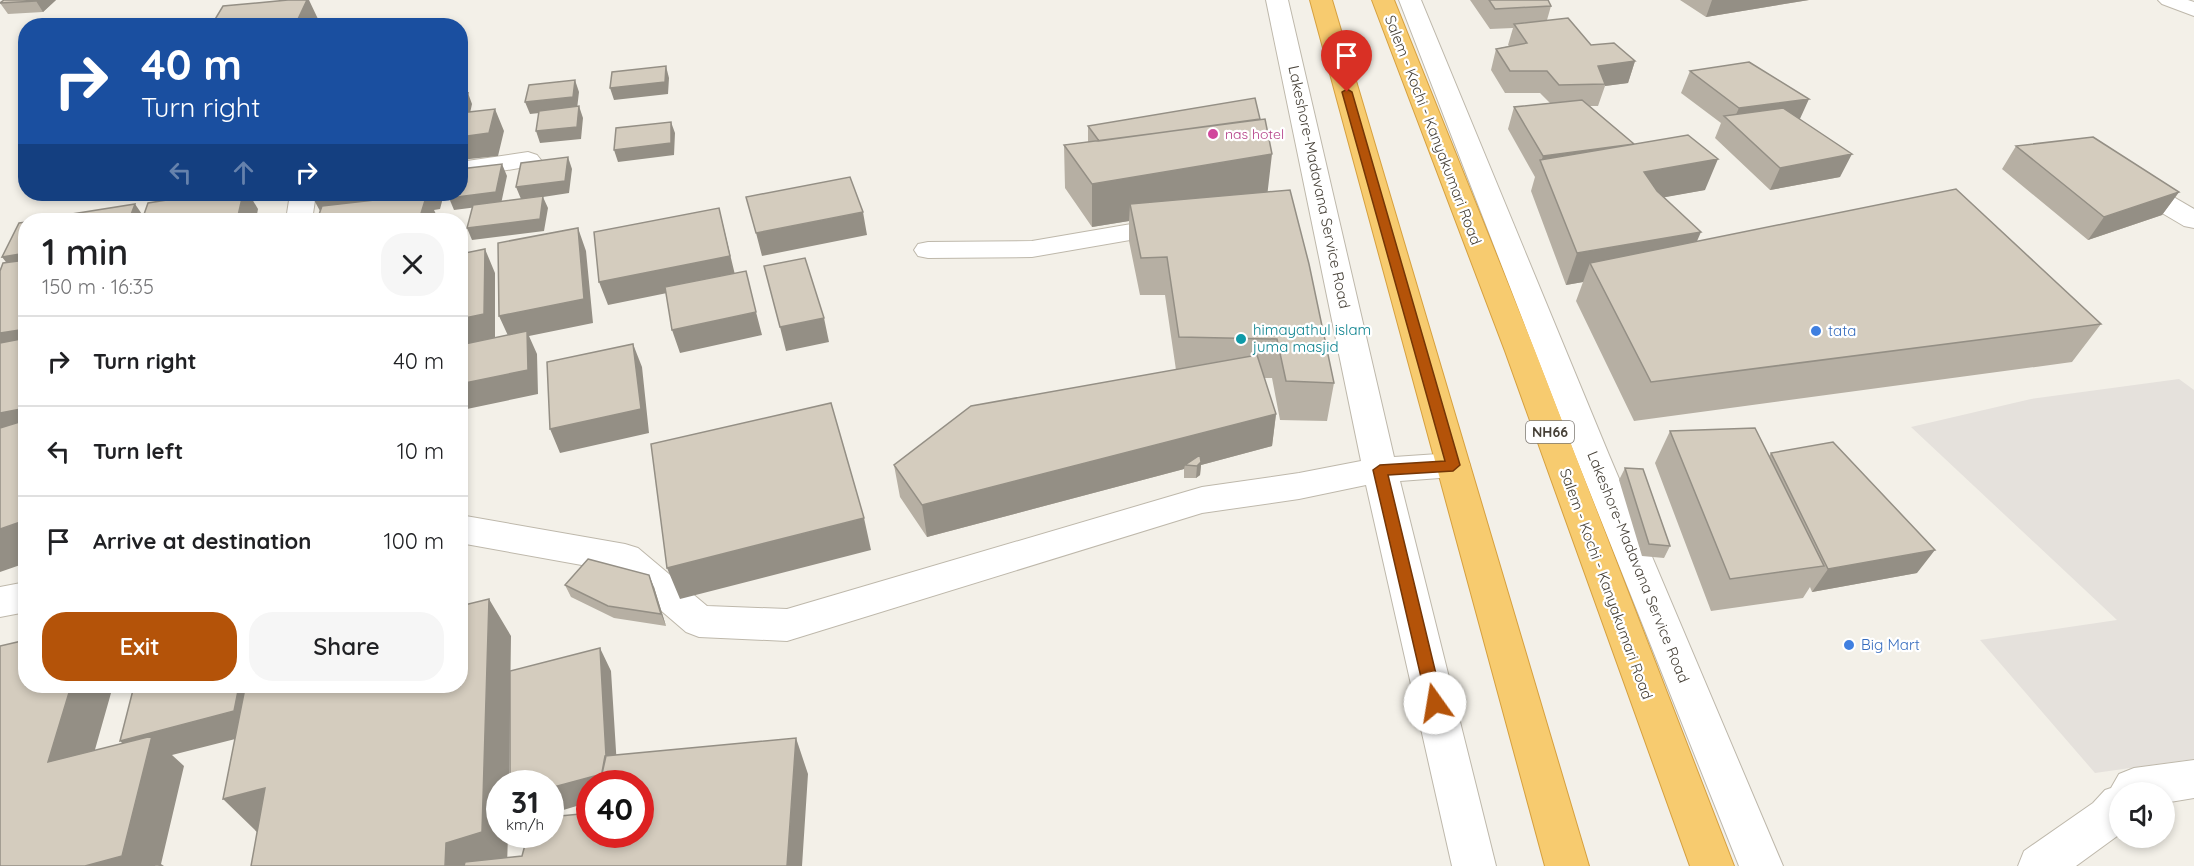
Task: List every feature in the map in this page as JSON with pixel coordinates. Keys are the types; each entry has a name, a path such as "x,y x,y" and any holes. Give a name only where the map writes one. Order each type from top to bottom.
{"highway":[{"path":"1321,0 1567,866"},
{"name":"Salem - Kochi - Kanyakumari Road","path":"1383,0 1520,351 1712,866"}],"street":[{"name":"Lakeshore-Madavana Service Road","path":"1277,0 1310,202 1380,470 1474,866"},
{"name":"Lakeshore-Madavana Service Road","path":"1410,0 1596,465 1761,866"},
{"path":"2169,0 2194,10"},
{"path":"468,169 528,160"},
{"path":"2132,184 2194,220"},
{"path":"928,250 1032,249 1194,222"},
{"path":"468,531 625,558 699,621 787,626 1202,500 1299,486 1380,470 1453,465"},
{"path":"0,602 18,599"},
{"path":"2174,782 2194,779"},
{"path":"2040,866 2109,816"}],"shaded area":[{"path":"2179,379 2194,390 2194,759 2095,773 1980,640 2117,620 1911,427 2031,399"}],"building":[{"path":"4,0 37,0 0,3"},
{"path":"307,0 298,18 216,18 223,6"},
{"path":"1489,0 1548,0 1551,6 1495,9"},
{"path":"1568,18 1591,45 1614,43 1635,61 1598,66 1605,84 1559,85 1547,71 1510,71 1496,49 1527,43 1514,24"},
{"path":"1749,62 1809,99 1739,108 1690,71"},
{"path":"666,66 665,82 610,88 612,72"},
{"path":"575,80 573,97 525,102 529,85"},
{"path":"1255,98 1260,119 1099,141 1088,126"},
{"path":"1582,100 1634,144 1543,156 1514,107"},
{"path":"579,106 577,127 536,131 539,111"},
{"path":"1783,108 1852,154 1780,168 1724,116"},
{"path":"495,109 489,133 468,136 468,112"},
{"name":"nas hotel","path":"1265,119 1272,154 1092,184 1064,145"},
{"path":"671,122 671,143 614,150 616,128"},
{"path":"1688,135 1718,159 1644,172 1657,191 1701,232 1577,253 1540,160"},
{"path":"2093,137 2179,192 2104,217 2016,146"},
{"path":"568,157 565,181 516,187 521,163"},
{"path":"502,164 496,192 468,196 468,168"},
{"path":"850,177 863,212 756,233 746,197"},
{"name":"tata","path":"1956,189 2101,324 1651,382 1590,263"},
{"name":"himayathul islam juma masjid","path":"1290,190 1309,264 1334,383 1286,381 1277,339 1179,337 1167,257 1141,258 1130,204"},
{"path":"543,196 540,219 468,228 473,205"},
{"path":"241,201 239,213 144,213 148,203"},
{"path":"366,201 425,201 421,213 320,213 322,206"},
{"path":"135,204 132,213 78,213"},
{"path":"719,208 730,256 599,282 594,232"},
{"path":"18,225 18,254 2,257"},
{"path":"578,228 584,299 499,316 498,243"},
{"path":"485,249 484,314 468,317 468,252"},
{"path":"805,258 824,318 780,327 764,266"},
{"path":"18,261 18,330 0,333 0,271 3,263"},
{"path":"746,271 756,312 672,330 665,287"},
{"path":"527,331 528,370 468,382 468,343"},
{"path":"18,340 18,410 0,413 0,343"},
{"path":"633,344 641,409 550,429 547,362"},
{"path":"1257,355 1276,414 922,505 894,465 971,406"},
{"path":"831,403 864,518 667,568 651,444"},
{"path":"18,422 18,523 0,529 0,428"},
{"path":"1755,428 1824,566 1730,579 1670,431"},
{"path":"1833,442 1935,550 1828,569 1771,453"},
{"path":"1200,455 1201,462 1197,466 1185,465"},
{"path":"1625,468 1643,469 1670,546 1649,544"},
{"path":"588,559 649,575 661,614 608,606 565,585"},
{"path":"489,599 482,832 446,843 445,866 251,866 265,788 223,799 244,693 468,693 468,604"},
{"path":"18,642 18,693 69,693 48,762 152,736 122,856 85,866 0,866 0,646"},
{"path":"600,648 606,756 603,770 576,770 576,781 564,784 564,770 510,770 510,671"},
{"path":"132,693 238,693 234,711 120,741"},
{"path":"796,738 787,866 464,866 465,862 522,856 524,848 564,848 564,816 576,814 576,848 654,848 654,770 602,770 605,756"}],"place":[{"name":"nas hotel","path":"1213,134"},
{"name":"tata","path":"1816,331"},
{"name":"himayathul islam juma masjid","path":"1241,339"},
{"name":"Big Mart","path":"1849,645"}],"route":[{"path":"1347,92 1453,465 1380,470 1435,703"}]}
